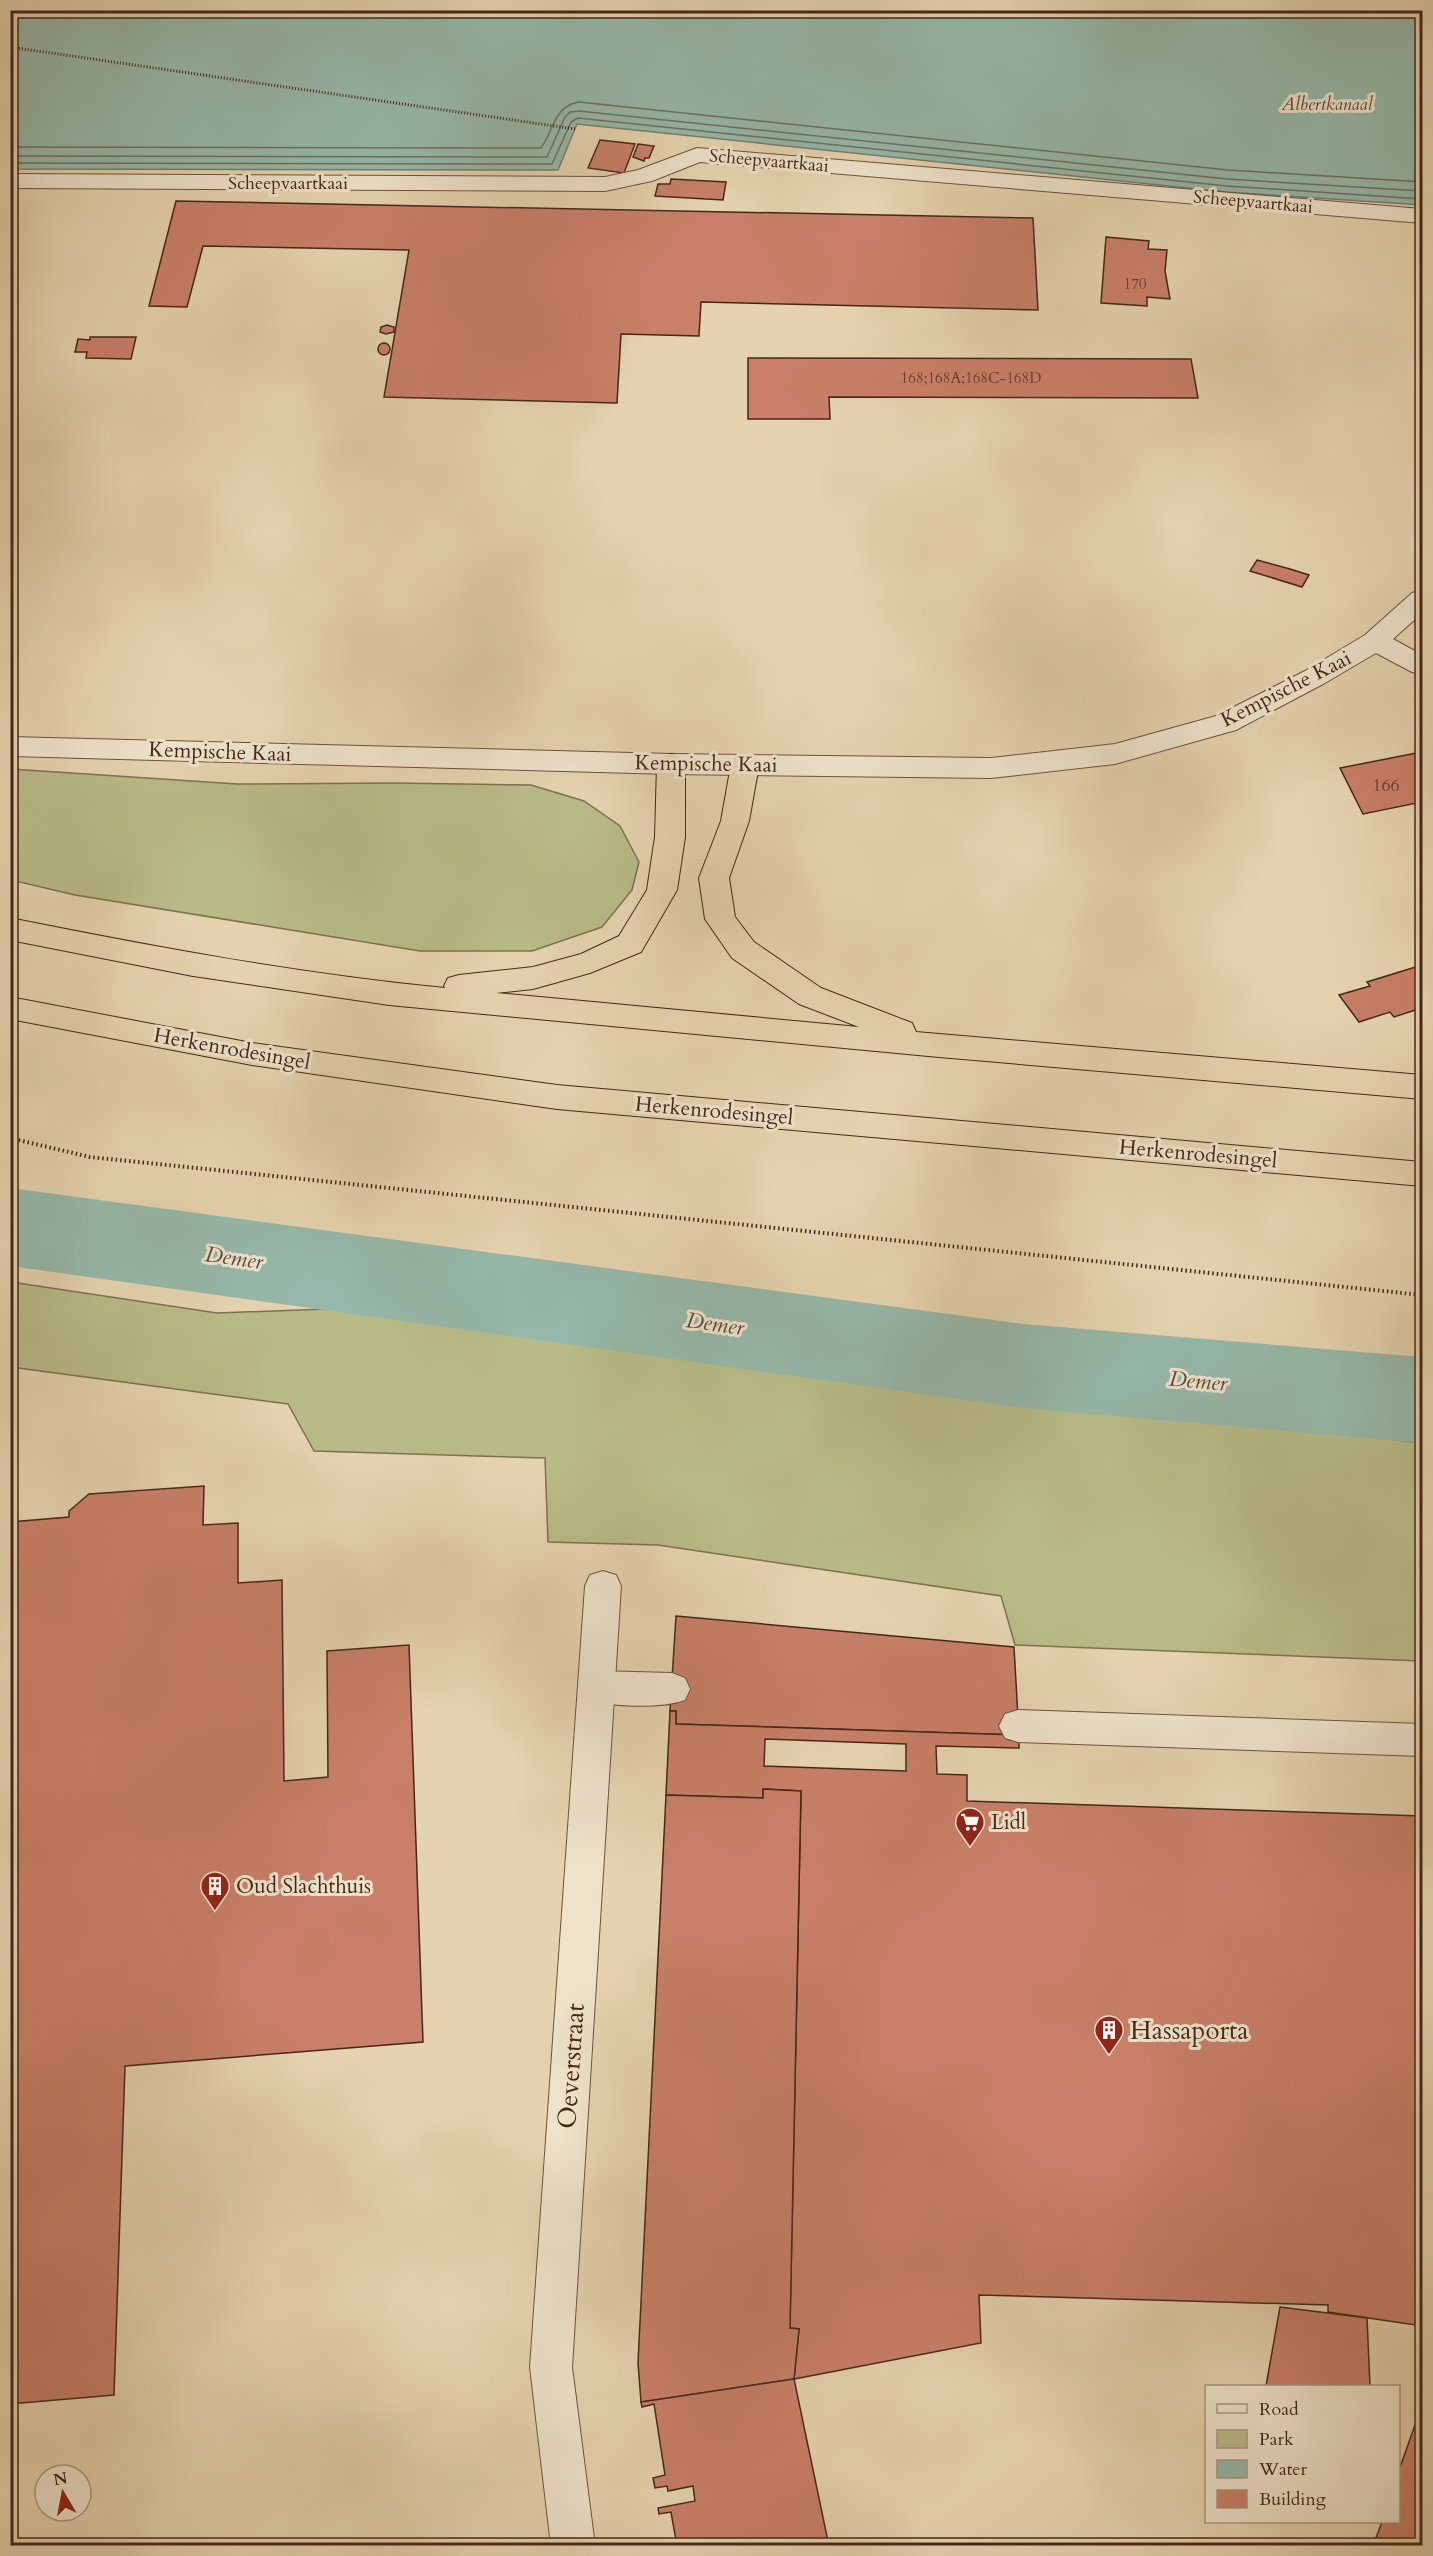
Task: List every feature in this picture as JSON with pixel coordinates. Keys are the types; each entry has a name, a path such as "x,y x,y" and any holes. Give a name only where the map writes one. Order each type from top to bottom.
{"highway":[{"path":"389,994 533,978 590,962 630,944 662,890 670,837 671,764"},
{"path":"745,765 735,821 714,878 720,919 743,950 810,996 939,1046"},
{"path":"10,929 194,965 389,994 939,1046 1422,1088"},
{"name":"Herkenrodesingel","path":"10,1008 252,1054 557,1097 1422,1174"}],"street":[{"name":"Scheepvaartkaai","path":"10,181 605,184 644,176 697,155 1422,216"},
{"name":"Kempische Kaai","path":"10,746 671,764 991,768 1115,754 1226,723 1316,678 1375,641 1422,599"},
{"name":"Kempische Kaai","path":"1375,641 1422,666"},
{"name":"Oeverstraat","path":"573,2546 551,2367 603,1586"},
{"path":"597,1687 672,1689"},
{"path":"1018,1726 1422,1740"}],"path":[{"path":"10,47 575,129"},
{"path":"10,1138 90,1156 1422,1295"}],"green space":[{"path":"11,769 237,784 531,785 584,801 620,826 639,862 632,890 602,927 532,951 420,951 75,895 11,880"},
{"path":"11,1282 217,1313 326,1309 1422,1443 1422,1661 1015,1645 1001,1596 658,1545 548,1542 545,1458 314,1451 288,1404 11,1367"}],"water":[{"name":"Albertkanaal","path":"11,10 1422,11 1422,205 1226,192 577,124 558,170 11,169"}],"building":[{"path":"600,140 635,144 624,173 588,168"},
{"path":"638,144 654,146 649,158 645,158 644,161 633,157"},
{"path":"671,179 726,182 723,200 655,196 658,184 670,184"},
{"path":"176,201 1033,218 1038,310 701,302 699,336 621,334 617,403 384,397 409,250 203,246 187,307 149,306"},
{"path":"1106,237 1149,241 1148,249 1167,250 1165,271 1170,299 1147,297 1147,306 1101,303"},
{"path":"387,325 394,327 394,332 386,334 380,332 381,327"},
{"path":"90,337 136,337 131,359 86,358 87,352 75,352 78,339 90,340"},
{"path":"384,343 390,349 384,355 378,349"},
{"path":"748,358 1191,359 1198,398 829,397 830,419 748,419"},
{"path":"1257,560 1309,575 1302,587 1250,571"},
{"path":"1422,752 1422,802 1363,814 1340,768"},
{"path":"1422,965 1422,1008 1394,1017 1390,1012 1359,1022 1339,995 1370,986 1367,982"},
{"name":"Oud Slachthuis","path":"204,1486 203,1525 238,1523 238,1583 282,1580 284,1781 328,1777 327,1651 409,1645 423,2042 125,2066 114,2395 10,2404 10,1522 69,1517 69,1511 89,1494"},
{"path":"676,1616 1014,1647 1019,1735 676,1724 676,1711 670,1711"},
{"name":"Hassaporta","path":"670,1711 676,1711 676,1724 1019,1735 1019,1748 936,1746 937,1774 967,1775 967,1801 1422,1816 1422,2326 1328,2312 1328,2305 979,2295 981,2343 794,2379 799,2329 790,2328 801,1791 763,1789 763,1798 666,1795","holes":["765,1739 906,1744 906,1771 764,1766"]},
{"path":"763,1789 801,1791 790,2328 799,2329 794,2379 641,2402 638,2363 666,1795 763,1798"},
{"path":"1280,2307 1367,2318 1370,2385 1266,2385"},
{"path":"794,2379 829,2546 677,2546 671,2512 659,2514 658,2508 695,2501 693,2486 668,2491 667,2486 655,2488 653,2478 665,2475 654,2404 642,2407 641,2402"},
{"path":"1415,2425 1422,2426 1422,2546 1373,2546 1382,2523 1400,2523 1400,2467"}],"waterway":[{"name":"Demer","path":"10,1227 1023,1366 1422,1400"}],"place":[{"name":"Lidl","path":"970,1848"},
{"name":"Oud Slachthuis","path":"215,1912"},
{"name":"Hassaporta","path":"1109,2056"}]}
